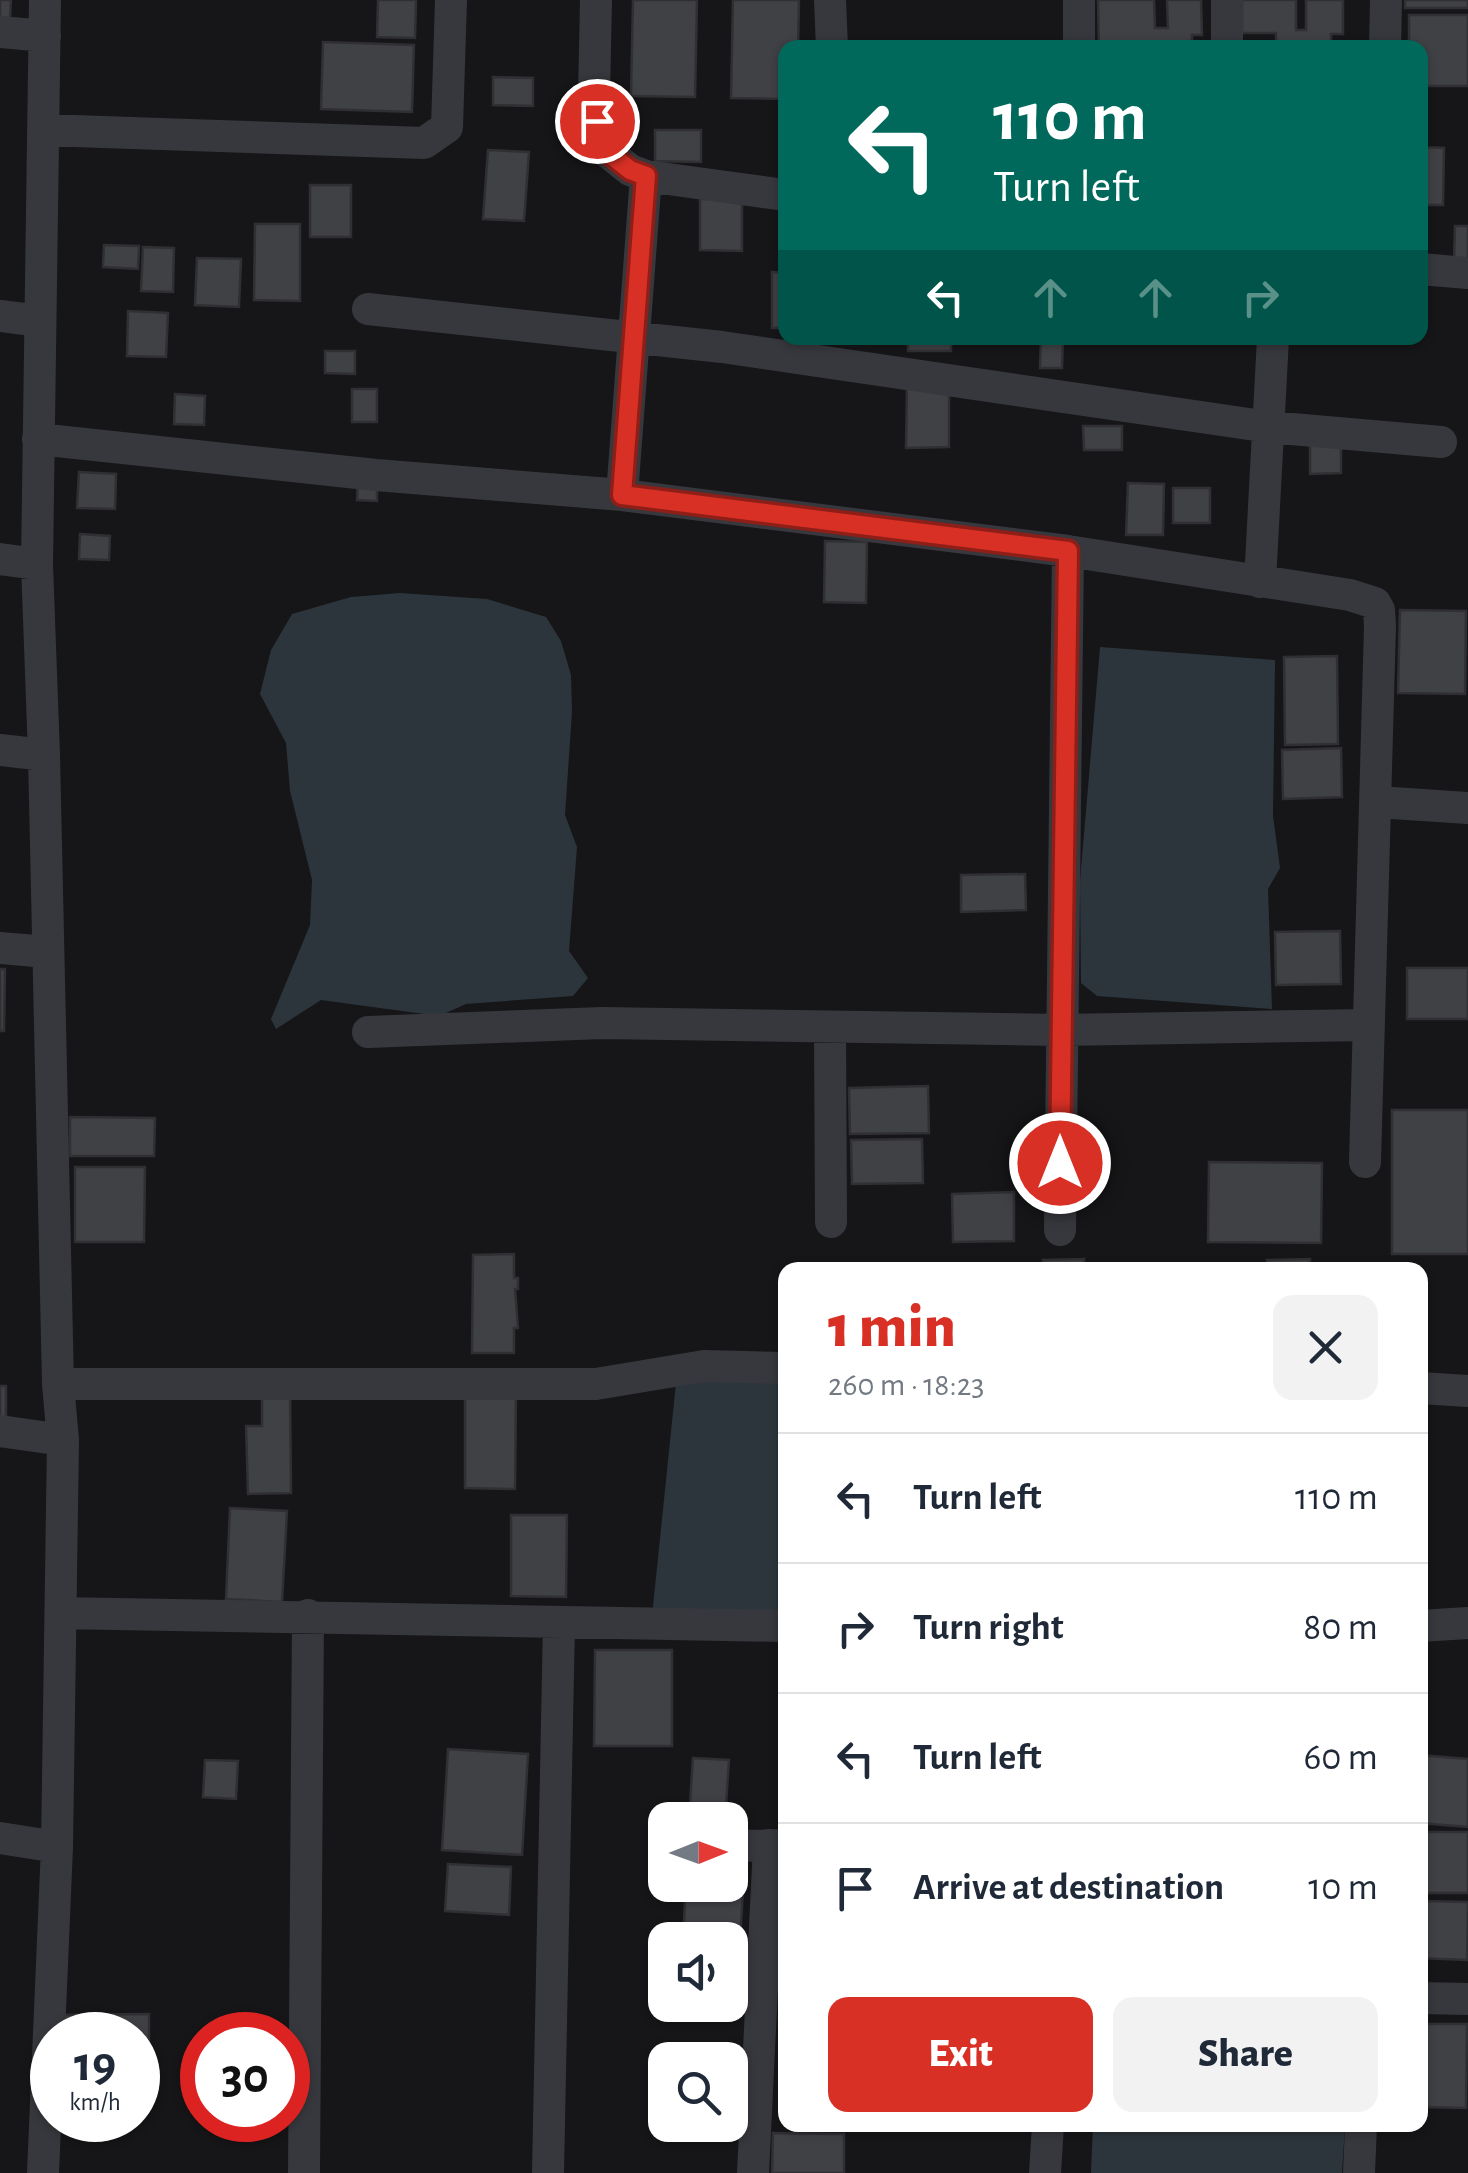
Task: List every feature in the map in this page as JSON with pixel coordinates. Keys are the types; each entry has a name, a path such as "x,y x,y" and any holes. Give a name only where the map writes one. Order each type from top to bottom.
{"street":[{"path":"42,2173 57,1846 63,1440 58,1384 37,564 45,0"},
{"path":"44,130 424,142 447,127 451,0"},
{"path":"596,0 594,96 600,146 630,170 646,176 778,194"},
{"path":"830,0 832,40"},
{"path":"1079,40 1080,0"},
{"path":"1227,0 1227,40"},
{"path":"1385,40 1386,0"},
{"path":"0,32 45,36"},
{"path":"622,495 646,176"},
{"path":"1428,270 1468,274"},
{"path":"368,309 722,347 1270,427 1441,442"},
{"path":"0,316 40,321"},
{"path":"1260,582 1273,345"},
{"path":"38,439 376,475 622,495 1068,551 1375,602 1380,610 1377,802 1364,1162"},
{"path":"1060,1230 1068,551"},
{"path":"0,559 37,564"},
{"path":"0,750 44,755"},
{"path":"1377,802 1468,808"},
{"path":"0,948 48,952"},
{"path":"368,1032 602,1023 1060,1030 1368,1025"},
{"path":"830,1028 831,1222"},
{"path":"58,1384 596,1384 704,1366 778,1368"},
{"path":"1428,1389 1468,1392"},
{"path":"0,1430 63,1440"},
{"path":"61,1613 778,1626"},
{"path":"304,2173 308,1615"},
{"path":"548,2173 559,1622"},
{"path":"1428,1626 1468,1623"},
{"path":"0,1838 57,1846"},
{"path":"748,1846 777,1845 754,2173"},
{"path":"1428,1998 1468,1999"},
{"path":"1045,2173 1048,2132"},
{"path":"1359,2173 1361,2132"}],"shaded area":[{"path":"400,593 487,599 546,617 561,641 571,675 572,712 565,815 577,847 569,951 588,978 573,996 466,1004 439,1016 321,1000 276,1029 271,1019 310,925 312,880 290,791 286,743 260,694 271,650 292,614 351,597"},
{"path":"1100,647 1275,660 1273,816 1280,868 1268,889 1272,1009 1097,996 1081,983 1080,881"},
{"path":"778,1376 778,1627 651,1626 676,1383"},
{"path":"1093,2132 1345,2132 1342,2173 1091,2173"}],"building":[{"path":"0,0 11,0 10,19 0,19"},
{"path":"378,0 416,0 415,38 377,37"},
{"path":"633,0 697,0 695,97 631,96"},
{"path":"733,0 799,0 798,40 778,40 778,99 731,98"},
{"path":"1098,0 1154,0 1155,28 1168,28 1167,0 1201,0 1202,35 1192,35 1192,40 1099,40"},
{"path":"1242,0 1296,0 1296,30 1306,30 1306,0 1343,0 1343,34 1331,34 1331,40 1276,40 1276,33 1242,33"},
{"path":"1405,0 1468,0 1468,8 1405,8"},
{"path":"1409,15 1468,15 1468,86 1428,86 1428,40 1409,40"},
{"path":"323,42 414,45 412,112 321,109"},
{"path":"493,77 533,78 533,106 493,105"},
{"path":"655,130 701,130 701,162 655,161"},
{"path":"1428,147 1444,148 1443,205 1428,205"},
{"path":"488,150 529,152 524,221 483,219"},
{"path":"310,185 351,185 351,237 310,237"},
{"path":"700,199 742,199 742,251 700,250"},
{"path":"255,224 300,224 300,301 254,300"},
{"path":"1455,226 1468,226 1468,261 1454,261"},
{"path":"104,245 139,246 138,269 103,267"},
{"path":"143,247 174,248 173,292 141,291"},
{"path":"197,258 241,259 239,307 195,305"},
{"path":"772,272 778,272 778,328 772,328"},
{"path":"128,311 168,313 166,357 127,356"},
{"path":"908,345 951,345 951,351 908,351"},
{"path":"1041,345 1063,345 1062,368 1040,368"},
{"path":"325,351 355,351 355,374 325,373"},
{"path":"907,385 949,386 949,447 906,448"},
{"path":"352,389 377,389 377,422 352,422"},
{"path":"175,394 205,396 204,425 174,424"},
{"path":"1083,426 1122,426 1122,450 1084,450"},
{"path":"1341,436 1341,473 1310,474 1310,437"},
{"path":"79,472 116,474 115,509 77,508"},
{"path":"358,481 377,481 377,501 357,500"},
{"path":"1128,483 1164,484 1163,535 1126,535"},
{"path":"1173,488 1210,488 1210,523 1173,523"},
{"path":"80,534 110,536 109,560 79,559"},
{"path":"825,541 867,542 866,603 824,602"},
{"path":"1400,610 1466,611 1465,694 1398,693"},
{"path":"1337,656 1338,744 1285,745 1284,657"},
{"path":"1341,748 1342,797 1283,799 1282,750"},
{"path":"1025,874 1026,910 961,912 961,875"},
{"path":"1340,931 1341,984 1276,985 1275,932"},
{"path":"1407,968 1468,968 1468,1019 1407,1019"},
{"path":"0,969 5,969 4,1031 0,1031"},
{"path":"928,1086 929,1133 850,1134 849,1088"},
{"path":"1392,1110 1468,1110 1468,1254 1392,1254"},
{"path":"70,1117 155,1118 154,1156 70,1156"},
{"path":"922,1139 923,1183 852,1184 851,1140"},
{"path":"1209,1162 1322,1163 1321,1243 1208,1242"},
{"path":"75,1167 145,1167 144,1242 75,1242"},
{"path":"1014,1192 1014,1241 953,1242 952,1194"},
{"path":"514,1254 518,1328 514,1328 514,1353 472,1353 473,1255"},
{"path":"1084,1259 1084,1262 1043,1262"},
{"path":"1310,1259 1310,1262 1267,1262"},
{"path":"0,1386 6,1386 6,1418 0,1418"},
{"path":"262,1389 290,1389 291,1493 248,1494 246,1426 262,1426"},
{"path":"465,1392 516,1392 515,1489 465,1488"},
{"path":"230,1508 287,1511 282,1602 226,1599"},
{"path":"511,1515 567,1515 566,1597 511,1596"},
{"path":"595,1650 672,1650 672,1746 594,1746"},
{"path":"448,1749 528,1754 522,1855 442,1850"},
{"path":"1428,1756 1468,1759 1468,1827 1428,1824"},
{"path":"693,1758 729,1760 726,1802 690,1802"},
{"path":"205,1760 238,1761 236,1799 203,1797"},
{"path":"1428,1832 1468,1832 1468,1893 1428,1893"},
{"path":"448,1864 511,1867 509,1915 445,1911"},
{"path":"1428,1901 1468,1902 1467,1960 1428,1958"},
{"path":"685,1902 742,1902 741,1922 684,1922"},
{"path":"1428,2024 1467,2024 1466,2108 1428,2107"},
{"path":"773,2133 844,2134 844,2173 772,2173"}],"route":[{"path":"597,121 600,146 630,170 646,176 622,495 1068,551 1060,1163"}]}
